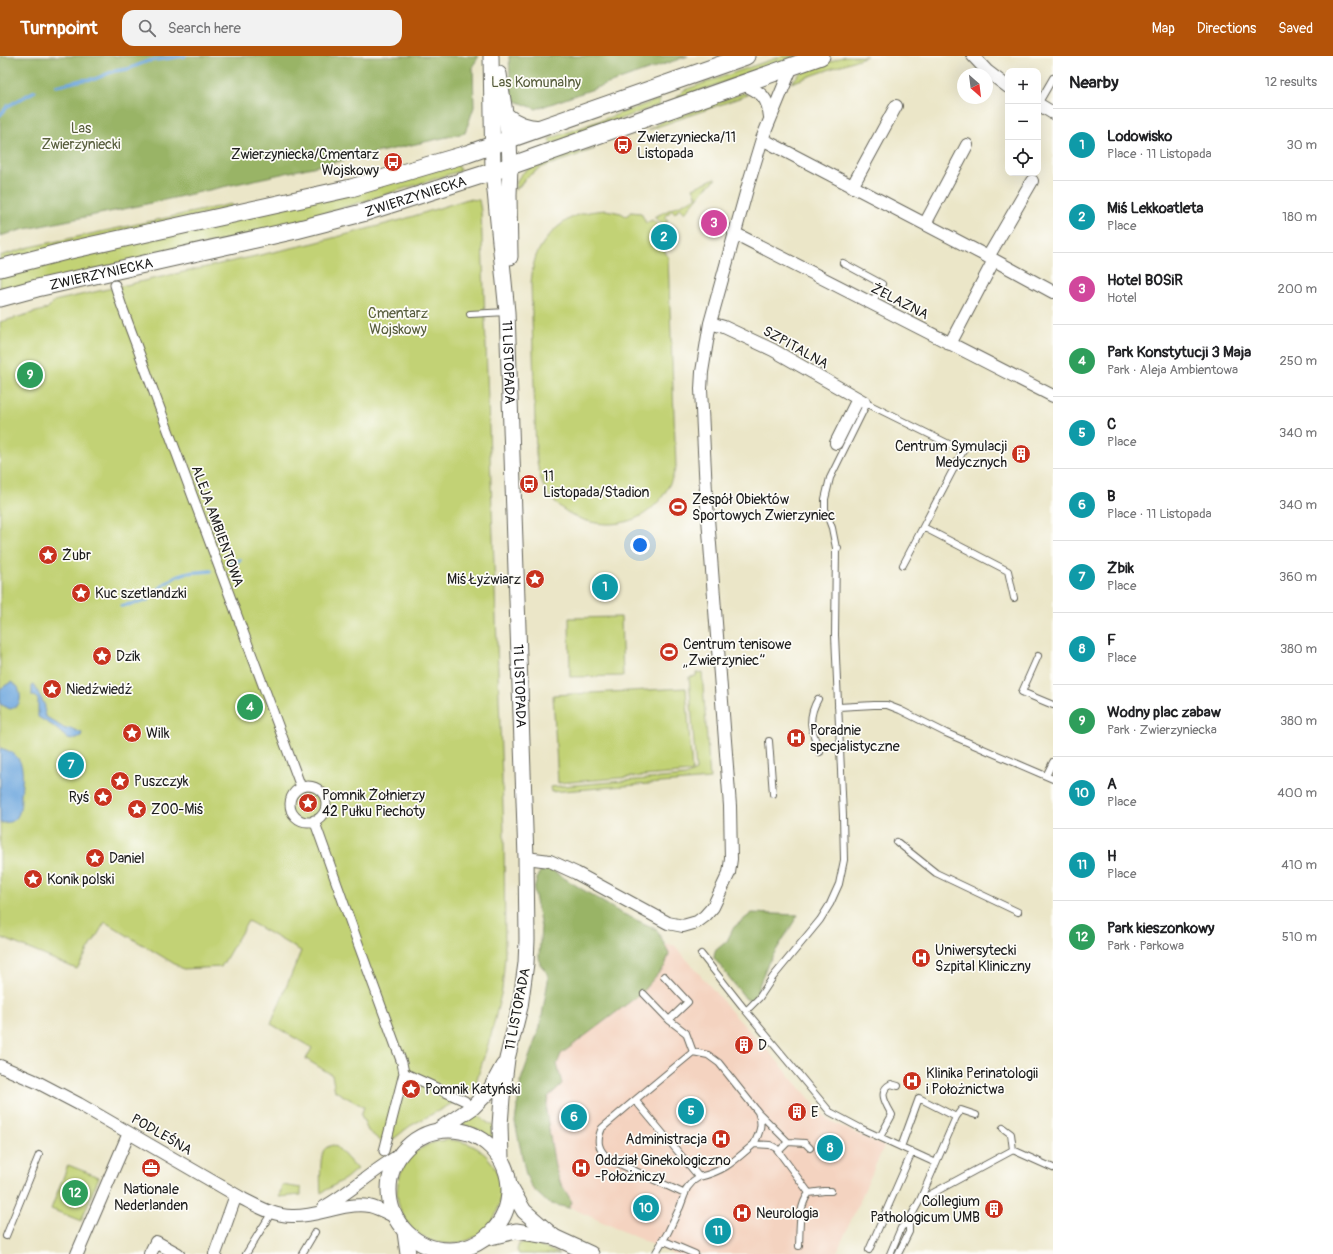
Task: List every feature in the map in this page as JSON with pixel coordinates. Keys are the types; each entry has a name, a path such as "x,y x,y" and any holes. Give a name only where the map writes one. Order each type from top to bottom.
{"main road":[{"name":"ZWIERZYNIECKA","path":"0,268 66,251 352,188 398,175 492,145 746,56"},
{"name":"ZWIERZYNIECKA","path":"0,298 37,288 296,230 366,212 510,166 821,56"},
{"path":"676,80 670,86 668,93 670,99 674,103 681,106"}],"street":[{"name":"11 LISTOPADA","path":"491,56 493,171 507,312 528,940 520,1007 508,1059 500,1125 502,1159"},
{"name":"11 LISTOPADA","path":"498,56 509,139 510,166 510,263 507,312"},
{"path":"973,56 987,71 1005,85"},
{"path":"526,858 550,861 576,873 668,922 683,926 697,922 713,907 729,873 731,859 730,806 706,500 701,389 702,372 710,323 734,233 762,139 792,66"},
{"path":"743,84 753,88 766,99 769,106 770,119"},
{"path":"852,187 896,106"},
{"path":"1041,106 1053,113"},
{"path":"506,115 516,123 528,127 541,128"},
{"path":"762,139 852,187 1052,288"},
{"path":"925,224 967,145"},
{"path":"950,344 991,258 1032,181"},
{"name":"ŻELAZNA","path":"734,233 1053,396"},
{"name":"ALEJA AMBIENTOWA","path":"115,285 301,788"},
{"name":"SZPITALNA","path":"710,323 724,327 773,350 863,402"},
{"path":"836,443 863,402"},
{"path":"309,786 317,788 321,791 325,798 326,803 324,812 314,820 301,820 291,810 290,805 292,796 301,788 309,786"},
{"path":"314,820 358,946 402,1063 404,1073 384,1151"},
{"name":"11 LISTOPADA","path":"439,1130 473,1107 490,1090 508,1059"},
{"name":"PODLEŚNA","path":"0,1066 37,1082 79,1104 236,1195 272,1212 291,1216 312,1214 346,1206 358,1205 378,1209 395,1217"},
{"path":"404,1073 465,1101"},
{"path":"439,1130 457,1130 475,1135 490,1145 502,1159 510,1188 504,1216 496,1228 473,1246 455,1252 430,1247 416,1241 405,1232 395,1217 389,1198 392,1168 400,1155 417,1139 428,1133 439,1130"},
{"path":"77,1254 128,1133"},
{"name":"PODLEŚNA","path":"312,1214 337,1200 386,1162 400,1155"},
{"path":"510,1188 524,1211 554,1237"},
{"path":"215,1254 236,1195"},
{"path":"485,1238 516,1231 554,1237 591,1254"},
{"path":"405,1232 408,1254"},
{"path":"150,1254 156,1242 178,1254"}],"lane":[{"path":"1041,99 1053,78"},
{"path":"843,263 882,284 872,304"},
{"path":"470,314 507,312"},
{"path":"746,1011 759,998 773,977 820,920 830,904 839,884 844,860 835,635 837,548 825,509 826,491 830,478 863,402 963,451 903,565"},
{"path":"923,527 1008,571 1014,598"},
{"path":"1038,656 1022,692 1053,705"},
{"path":"818,699 812,710 811,719 812,732 820,752"},
{"path":"838,707 874,704 887,705 946,733 1053,779"},
{"path":"769,741 773,794"},
{"path":"1046,776 1053,762"},
{"path":"897,842 936,873 1018,912"},
{"path":"701,954 830,1112 936,1163"},
{"path":"664,976 688,1002 668,1020"},
{"path":"644,994 668,1020 686,1033 693,1052"},
{"path":"685,1194 609,1159 602,1153 599,1146 602,1128 693,1052"},
{"path":"693,1052 708,1055 719,1063 758,1112 788,1142 805,1143 810,1148"},
{"path":"880,1137 892,1115 885,1103 883,1090 891,1084 898,1086"},
{"path":"913,1095 956,1117"},
{"path":"901,1147 920,1098"},
{"path":"635,1100 699,1177"},
{"path":"890,1254 901,1228 909,1220 920,1200 956,1117 961,1110 976,1115"},
{"path":"655,1254 668,1232 687,1188 693,1181 699,1177 725,1168 754,1144 761,1125 761,1119 758,1112"},
{"path":"1003,1128 1011,1134 1013,1150"},
{"path":"779,1151 788,1142"},
{"path":"754,1144 770,1145 776,1148 810,1193"},
{"path":"920,1200 1013,1150"},
{"path":"1013,1150 1053,1168"},
{"path":"869,1250 912,1152"},
{"path":"6,1236 39,1156"},
{"path":"799,1246 802,1208 805,1198 810,1193 831,1191"},
{"path":"246,1254 272,1212"},
{"path":"898,1254 909,1232 909,1220"},
{"path":"302,1254 315,1232"},
{"path":"662,1240 695,1254"}],"shaded area":[{"path":"659,945 674,945 677,948 828,1120 884,1146 836,1254 673,1254 532,1190 530,1174 534,1046"}],"green space":[{"name":"Las Zwierzyniecki","path":"0,56 479,56 473,66 474,107 465,133 124,209 21,230 0,236"},
{"name":"Las Komunalny","path":"509,56 688,56 536,109 511,99"},
{"path":"782,56 800,56 678,98 677,97 684,90"},
{"path":"845,56 867,56 791,83 801,72"},
{"path":"743,93 748,95 648,130 666,119 671,119"},
{"path":"660,99 659,105 551,144 549,139"},
{"path":"595,149 540,168 527,177 515,190 519,177 534,165 577,152"},
{"path":"458,164 460,171 285,226 0,292 0,274"},
{"path":"715,178 715,180 704,190 685,213 680,208 675,213 672,210 664,218 668,221 664,226 654,217 697,197 693,188"},
{"name":"Cmentarz Wojskowy","path":"468,199 479,200 481,211 504,833 505,956 502,990 491,1035 476,1082 464,1097 410,1126 386,1145 368,1131 361,1115 364,1107 335,1091 332,1075 306,1059 312,1048 271,1024 301,951 248,921 221,967 183,969 105,922 77,969 0,937 0,322 47,309 54,301 314,243 401,220"},
{"path":"231,204 232,208 0,261 0,256 30,247"},
{"path":"606,210 621,213 626,216 631,212 641,213 646,223 652,220 658,224 655,228 665,237 660,243 668,257 676,467 668,488 654,506 641,516 627,522 611,524 595,523 579,518 565,511 553,500 544,487 541,479 536,455 531,283 536,256 547,238 557,227 575,216"},
{"path":"621,617 623,676 570,677 569,618"},
{"path":"702,672 710,779 551,792 550,787 685,776 696,771 689,677 696,676 696,673"},
{"path":"686,688 692,772 558,783 553,695"},
{"path":"542,869 551,870 619,912 656,929 669,954 665,966 639,995 561,1054 557,1064 562,1084 548,1097 546,1111 555,1167 560,1182 572,1202 569,1208 548,1203 532,1188 526,1175 515,1122 521,1080 540,1027 548,981 548,974 540,964 539,956 541,927 534,890 538,875"},
{"path":"752,913 798,915 767,965 753,1001 746,999 714,958 715,951 727,941 734,927"},
{"path":"475,1114 494,1127 494,1139 477,1129 461,1124"},
{"path":"449,1140 469,1144 486,1155 497,1172 501,1192 497,1212 486,1229 469,1240 449,1244 429,1240 412,1229 401,1212 397,1192 401,1172 412,1155 429,1144"},
{"path":"333,1145 337,1147 357,1169 345,1179 321,1193 320,1172 323,1152 324,1149"},
{"path":"68,1165 99,1177 81,1221 51,1209"},
{"path":"282,1185 301,1188 301,1195 279,1197"},
{"path":"532,1243 560,1254 519,1254 517,1250 519,1244"}],"water":[{"path":"11,682 18,687 20,700 17,706 10,709 0,704 0,689"},
{"path":"32,685 34,685 45,706 45,716 65,729 70,728 82,733 81,736 72,740 68,739 53,726 38,717 38,700 35,696 32,696"},
{"path":"0,748 9,751 19,760 22,779 20,806 16,819 0,823"}],"waterway":[{"path":"56,86 82,80 95,79 114,71 128,69 148,61 185,56"},
{"path":"0,115 8,106 35,91"},
{"path":"229,564 240,560"},
{"path":"121,606 146,601 166,583 177,576 186,573 211,571"}],"place":[{"name":"Zwierzyniecka/11 Listopada","path":"623,145"},
{"name":"Zwierzyniecka/Cmentarz Wojskowy","path":"393,162"},
{"name":"Hotel BOSiR","path":"714,223"},
{"name":"Miś Lekkoatleta","path":"664,237"},
{"name":"Wodny plac zabaw","path":"30,375"},
{"name":"Centrum Symulacji Medycznych","path":"1021,454"},
{"name":"11 Listopada/Stadion","path":"529,484"},
{"name":"Zespół Obiektów Sportowych Zwierzyniec","path":"678,507"},
{"name":"Żubr","path":"48,555"},
{"name":"Miś Łyżwiarz","path":"535,579"},
{"name":"Lodowisko","path":"605,587"},
{"name":"Kuc szetlandzki","path":"81,593"},
{"name":"Centrum tenisowe „Zwierzyniec”","path":"669,652"},
{"name":"Dzik","path":"102,656"},
{"name":"Niedźwiedź","path":"52,689"},
{"name":"Park Konstytucji 3 Maja","path":"250,707"},
{"name":"Wilk","path":"132,733"},
{"name":"Poradnie specjalistyczne","path":"796,738"},
{"name":"Żbik","path":"71,765"},
{"name":"Puszczyk","path":"120,781"},
{"name":"Ryś","path":"103,797"},
{"name":"Pomnik Żołnierzy 42 Pułku Piechoty","path":"308,803"},
{"name":"ZOO-Miś","path":"137,809"},
{"name":"Daniel","path":"95,858"},
{"name":"Konik polski","path":"33,879"},
{"name":"Uniwersytecki Szpital Kliniczny","path":"921,958"},
{"name":"D","path":"744,1045"},
{"name":"Klinika Perinatologii i Położnictwa","path":"912,1081"},
{"name":"Pomnik Katyński","path":"411,1089"},
{"name":"C","path":"691,1111"},
{"name":"E","path":"797,1112"},
{"name":"B","path":"574,1117"},
{"name":"Administracja","path":"721,1139"},
{"name":"F","path":"830,1148"},
{"name":"Nationale Nederlanden","path":"151,1168"},
{"name":"Oddział Ginekologiczno -Położniczy","path":"581,1168"},
{"name":"Park kieszonkowy","path":"75,1193"},
{"name":"A","path":"646,1208"},
{"name":"Collegium Pathologicum UMB","path":"994,1209"},
{"name":"Neurologia","path":"742,1213"},
{"name":"H","path":"718,1231"}]}
